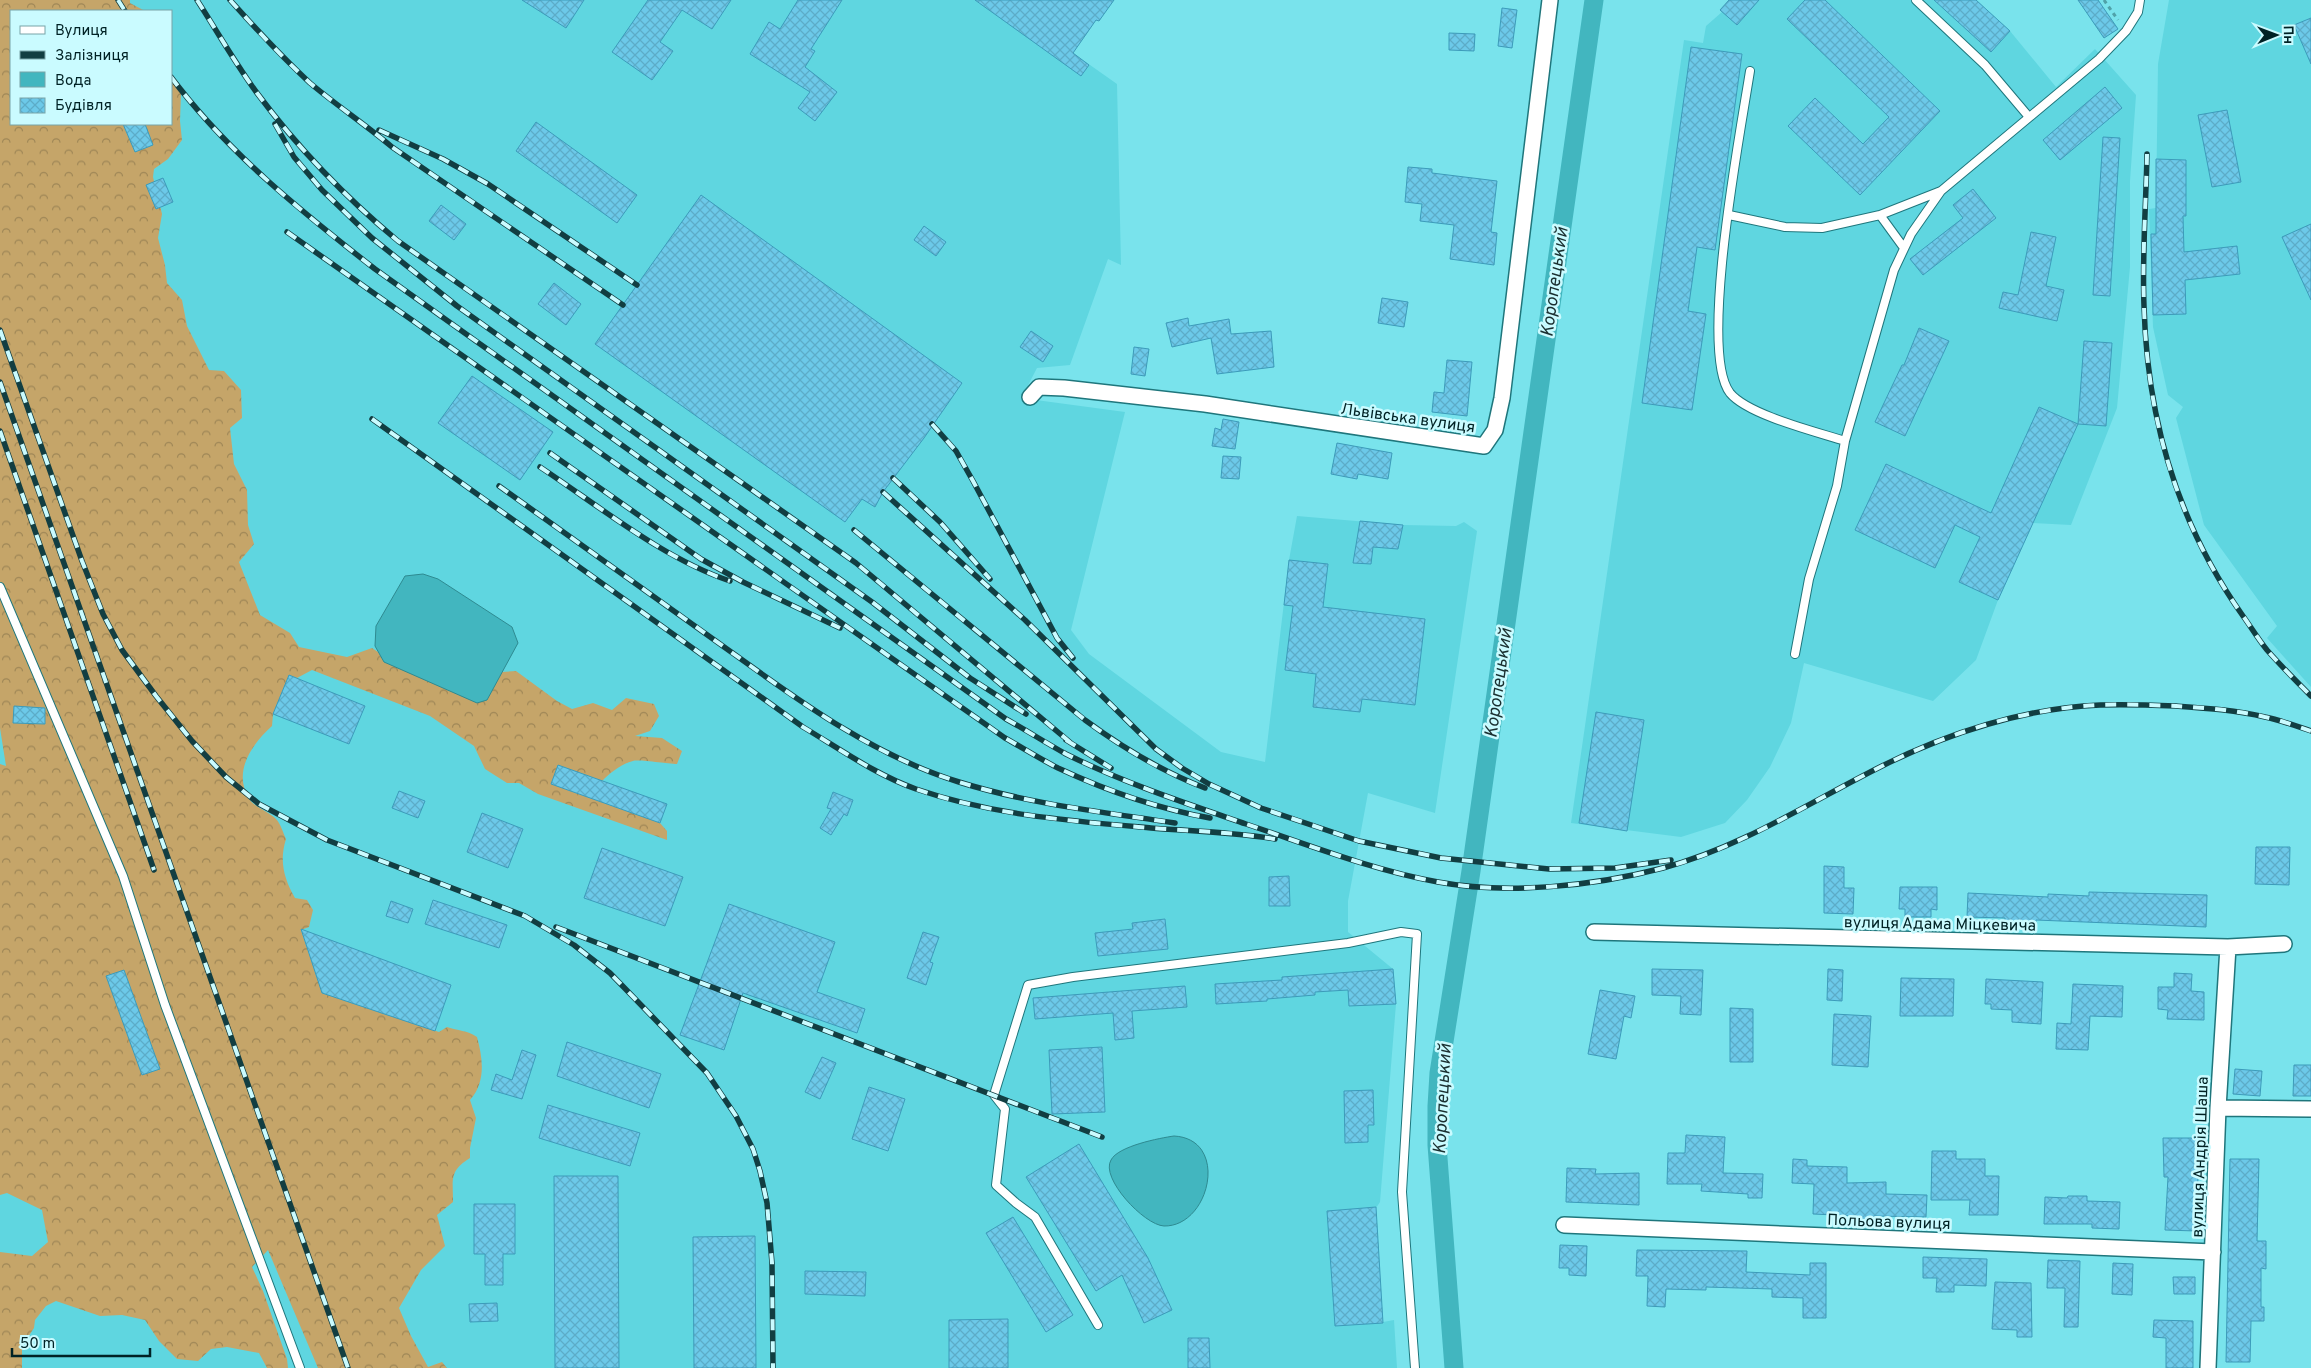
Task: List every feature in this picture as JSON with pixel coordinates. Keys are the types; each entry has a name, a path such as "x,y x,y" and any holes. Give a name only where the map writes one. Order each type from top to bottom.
{"street":[{"name":"Львівська вулиця","path":"1030,397 1039,387 1064,388 1205,404 1484,446 1495,430 1502,398 1550,0"},
{"name":"вулиця Адама Міцкевича","path":"1594,932 2228,947 2284,944"},
{"name":"вулиця Андрія Шаша","path":"2208,1368 2218,1108 2228,947"},
{"path":"2218,1108 2311,1109"},
{"name":"Польова вулиця","path":"1564,1225 2213,1252"}],"lane":[{"path":"1916,0 1985,66 2030,117"},
{"path":"1795,654 1809,579 1837,486 1845,441 1864,381 1889,287 1911,234 1941,191 2099,59 2126,31 2138,12 2140,0"},
{"path":"1750,71 1728,215 1719,294 1718,339 1722,372 1730,393 1748,408 1845,441"},
{"path":"1728,215 1785,227 1822,228 1880,215 1941,191"},
{"path":"1880,215 1904,248"},
{"path":"0,587 123,876 165,1005 300,1368"},
{"path":"1098,1325 1035,1217 996,1185 1005,1109 994,1095 1028,986 1073,977 1348,943 1401,932 1417,934 1402,1192 1415,1368"}],"path":[{"path":"2104,0 2126,31"}],"shaded area":[{"path":"0,0 1114,0 1099,21 1096,20 1073,53 1117,84 1121,265 1108,259 1070,365 1037,368 1024,393 1036,400 1125,412 1071,630 1089,654 1221,752 1265,762 1289,560 1297,516 1403,525 1456,526 1464,522 1477,531 1435,813 1368,793 1348,901 1348,932 1393,969 1396,1004 1380,1202 1376,1208 1383,1322 1394,1320 1397,1368 0,1368"},
{"path":"1731,0 1976,0 2010,31 2056,87 2095,49 2136,95 2130,181 2130,267 2117,408 2071,525 2033,523 1998,600 1976,660 1933,701 1804,663 1791,723 1770,767 1747,800 1725,823 1681,837 1571,823 1684,40 1703,43 1706,26 1722,12"},
{"path":"2169,0 2311,0 2311,687 2267,638 2277,626 2204,525 2176,418 2183,407 2168,395 2153,327 2149,209 2156,208 2158,64"}],"green space":[{"path":"0,0 130,0 130,3 143,10 10,10 10,125 172,125 172,81 181,93 180,121 182,140 168,159 154,169 153,177 162,214 158,238 165,265 167,283 182,300 187,326 209,370 224,371 241,390 242,418 230,428 234,464 247,490 248,525 254,544 239,562 260,615 290,633 299,647 347,657 372,648 378,652 384,662 487,700 502,672 516,671 557,701 572,709 593,703 612,710 626,698 654,704 659,716 650,731 635,736 662,738 682,751 677,764 633,761 616,769 602,781 558,765 551,784 660,823 667,831 667,840 538,794 519,783 507,783 485,769 474,746 430,716 312,670 297,678 289,675 273,714 272,726 258,740 247,758 243,777 248,797 253,804 273,816 279,823 286,839 283,855 285,877 295,898 307,900 313,910 309,927 301,930 322,993 439,1032 447,1027 477,1037 482,1070 479,1086 470,1100 476,1118 470,1158 458,1167 455,1172 453,1202 437,1215 445,1246 421,1270 399,1308 411,1336 428,1367 442,1362 447,1368 318,1368 268,1250 252,1267 263,1291 287,1359 288,1368 267,1368 259,1353 227,1347 211,1349 198,1361 177,1359 159,1341 145,1320 122,1315 100,1316 56,1301 46,1306 35,1320 34,1328 22,1346 22,1368 0,1368 0,1252 32,1256 48,1242 42,1210 7,1193 0,1195 0,764 6,766 0,728"}],"water":[{"path":"423,574 438,579 512,627 518,643 487,700 477,703 384,662 375,646 376,626 405,576"},
{"path":"1174,1136 1192,1141 1203,1151 1208,1166 1207,1183 1202,1199 1193,1213 1180,1223 1164,1226 1146,1218 1126,1199 1118,1189 1109,1168 1111,1160 1115,1155 1130,1147"}],"building":[{"path":"522,0 584,0 566,28"},
{"path":"648,0 731,0 712,29 682,10 660,42 673,51 652,80 612,52"},
{"path":"798,0 842,0 811,49 815,51 805,67 837,92 815,121 798,108 810,92 750,54 769,22 780,29"},
{"path":"975,0 1114,0 1099,21 1096,20 1073,53 1089,65 1081,76"},
{"path":"1729,0 1759,0 1737,25 1720,10"},
{"path":"1805,0 1825,0 1940,111 1860,195 1788,126 1815,98 1863,144 1889,117 1787,19"},
{"path":"1934,0 1976,0 2010,31 1991,52"},
{"path":"2078,0 2098,0 2118,29 2104,38"},
{"path":"1502,8 1517,10 1512,48 1498,46"},
{"path":"2311,18 2311,64 2294,25"},
{"path":"1449,33 1475,34 1474,51 1449,50"},
{"path":"1691,47 1742,54 1715,250 1697,247 1688,311 1706,314 1692,410 1642,403"},
{"path":"2105,87 2122,108 2060,160 2043,140"},
{"path":"2227,110 2241,182 2212,187 2198,115"},
{"path":"536,122 637,195 617,223 516,151"},
{"path":"123,125 145,125 153,145 135,152"},
{"path":"2103,137 2120,138 2110,296 2093,295"},
{"path":"2156,159 2186,160 2186,216 2183,216 2184,252 2237,246 2240,274 2185,280 2186,314 2153,315 2151,234 2156,234"},
{"path":"1408,167 1432,169 1432,173 1497,181 1491,232 1497,233 1494,265 1450,259 1454,225 1420,221 1422,204 1405,202"},
{"path":"163,178 173,202 156,209 146,185"},
{"path":"1973,189 1996,218 1923,275 1910,259 1963,218 1953,205"},
{"path":"701,195 962,383 924,438 883,492 875,507 862,499 845,522 595,344"},
{"path":"441,205 466,224 454,240 429,221"},
{"path":"2311,224 2311,300 2282,237"},
{"path":"924,226 946,242 936,256 914,240"},
{"path":"2031,232 2056,237 2046,286 2064,290 2057,321 1999,308 2003,292 2018,295"},
{"path":"554,283 581,304 566,325 538,304"},
{"path":"1382,298 1408,302 1404,327 1378,323"},
{"path":"1188,318 1189,326 1229,319 1231,334 1271,331 1274,367 1217,374 1211,338 1172,347 1166,323"},
{"path":"1919,328 1949,341 1905,436 1875,422 1902,365 1904,365"},
{"path":"1031,331 1053,346 1043,362 1020,347"},
{"path":"2084,341 2112,343 2106,426 2078,424"},
{"path":"1134,347 1149,349 1145,376 1131,374"},
{"path":"1447,360 1472,362 1467,416 1432,412 1434,392 1444,393"},
{"path":"472,376 553,432 520,480 438,423"},
{"path":"2039,407 2078,424 1998,600 1959,582 1980,537 1955,525 1935,568 1855,530 1886,464 1991,513"},
{"path":"1223,419 1239,422 1235,449 1212,446 1215,428 1221,430"},
{"path":"1337,443 1392,453 1388,479 1358,474 1357,479 1331,474"},
{"path":"1223,456 1241,457 1239,479 1221,478"},
{"path":"1360,521 1403,525 1398,549 1373,547 1371,564 1353,563"},
{"path":"1289,560 1328,564 1323,607 1425,619 1415,705 1362,699 1360,712 1313,707 1316,674 1285,670 1293,606 1284,605"},
{"path":"289,675 365,706 349,744 273,714"},
{"path":"14,706 45,708 45,724 13,723"},
{"path":"1596,712 1644,720 1627,831 1579,823"},
{"path":"558,765 667,804 660,823 551,784"},
{"path":"399,791 425,801 418,818 392,808"},
{"path":"833,792 853,800 847,816 844,814 831,835 820,828 831,809 827,808"},
{"path":"482,813 523,829 508,868 467,852"},
{"path":"2256,847 2290,847 2289,885 2255,884"},
{"path":"602,848 683,877 665,926 584,898"},
{"path":"1824,866 1844,867 1844,888 1854,888 1853,914 1824,913"},
{"path":"1289,876 1290,906 1269,906 1269,877"},
{"path":"1900,887 1937,887 1937,910 1931,909 1931,917 1905,917 1905,909 1899,909"},
{"path":"2089,892 2207,895 2206,927 2036,920 2036,922 2005,921 2005,918 1967,917 1968,893 2048,897 2048,894 2089,896"},
{"path":"433,900 507,925 499,948 425,924"},
{"path":"391,901 413,909 408,923 386,916"},
{"path":"729,904 835,942 817,992 865,1009 857,1033 743,993 724,1050 680,1035"},
{"path":"1165,919 1168,949 1098,956 1095,933 1133,929 1132,923"},
{"path":"301,929 451,985 435,1031 322,993"},
{"path":"923,932 939,937 930,962 933,963 926,985 907,978"},
{"path":"1393,969 1396,1004 1349,1006 1348,990 1315,992 1315,995 1267,999 1267,1001 1216,1004 1215,984 1282,980 1282,977"},
{"path":"1652,969 1703,970 1701,1015 1680,1014 1681,996 1652,995"},
{"path":"1828,969 1843,970 1842,1001 1827,1000"},
{"path":"124,970 160,1069 142,1075 106,976"},
{"path":"2174,973 2192,974 2191,991 2204,992 2204,1020 2167,1019 2168,1010 2158,1009 2158,987 2174,987"},
{"path":"1901,978 1954,979 1953,1016 1900,1016"},
{"path":"1986,979 2043,982 2041,1024 2012,1022 2012,1010 1991,1009 1991,1004 1985,1004"},
{"path":"2073,984 2123,986 2122,1017 2090,1016 2088,1050 2056,1049 2057,1023 2071,1024"},
{"path":"1185,986 1187,1007 1132,1011 1134,1038 1115,1040 1113,1013 1035,1019 1033,998"},
{"path":"1600,990 1635,996 1631,1018 1624,1016 1616,1059 1588,1054"},
{"path":"1730,1008 1753,1009 1753,1062 1730,1062"},
{"path":"1834,1014 1871,1016 1868,1067 1832,1065"},
{"path":"567,1042 661,1074 649,1108 557,1076"},
{"path":"1102,1047 1105,1112 1052,1114 1049,1050"},
{"path":"522,1050 536,1055 522,1099 491,1090 496,1074 512,1080"},
{"path":"822,1057 836,1063 820,1099 805,1092"},
{"path":"2294,1065 2311,1065 2311,1096 2293,1096"},
{"path":"2235,1069 2262,1071 2260,1096 2233,1094"},
{"path":"869,1087 905,1099 888,1151 852,1139"},
{"path":"1373,1090 1374,1125 1368,1125 1368,1142 1345,1143 1344,1091"},
{"path":"548,1105 640,1133 630,1166 539,1138"},
{"path":"1686,1135 1725,1137 1723,1173 1763,1174 1762,1198 1748,1198 1748,1194 1701,1191 1702,1184 1667,1184 1668,1153 1685,1153"},
{"path":"2163,1138 2201,1138 2201,1176 2198,1176 2196,1231 2165,1230 2168,1177 2164,1177"},
{"path":"1079,1144 1148,1258 1172,1310 1144,1323 1122,1275 1096,1291 1026,1177"},
{"path":"1932,1151 1956,1151 1956,1159 1985,1159 1985,1176 1999,1176 1998,1215 1969,1215 1970,1200 1931,1200"},
{"path":"1793,1159 1807,1160 1807,1166 1847,1167 1847,1183 1886,1182 1886,1194 1927,1195 1926,1217 1874,1216 1874,1219 1856,1219 1856,1216 1813,1214 1814,1184 1792,1183"},
{"path":"2230,1159 2259,1159 2257,1241 2266,1241 2266,1269 2261,1268 2261,1307 2264,1307 2264,1321 2251,1321 2250,1362 2226,1362"},
{"path":"1567,1168 1596,1169 1595,1174 1639,1173 1639,1205 1566,1202"},
{"path":"554,1176 618,1176 619,1368 555,1368"},
{"path":"2068,1196 2087,1196 2087,1201 2120,1202 2119,1229 2092,1228 2092,1224 2044,1224 2045,1197 2067,1198"},
{"path":"474,1204 515,1204 515,1254 503,1254 503,1285 485,1285 485,1254 474,1254"},
{"path":"1376,1207 1383,1323 1335,1326 1327,1211"},
{"path":"1013,1217 1073,1315 1046,1332 986,1233"},
{"path":"755,1236 756,1368 694,1368 693,1237"},
{"path":"1560,1245 1587,1246 1586,1276 1569,1275 1569,1268 1559,1268"},
{"path":"1637,1250 1747,1251 1746,1272 1810,1275 1810,1263 1826,1263 1826,1318 1803,1318 1803,1298 1772,1297 1772,1289 1706,1287 1706,1290 1666,1289 1665,1307 1647,1306 1648,1276 1636,1276"},
{"path":"1923,1257 1987,1259 1986,1286 1954,1285 1954,1292 1936,1292 1937,1278 1923,1278"},
{"path":"2048,1260 2080,1261 2078,1327 2064,1327 2065,1288 2047,1288"},
{"path":"2113,1263 2133,1264 2132,1295 2112,1294"},
{"path":"805,1271 866,1272 865,1296 805,1294"},
{"path":"2173,1277 2195,1277 2195,1294 2174,1294"},
{"path":"1995,1282 2031,1283 2032,1337 2017,1337 2017,1330 1992,1329"},
{"path":"497,1303 498,1321 470,1322 469,1304"},
{"path":"1008,1319 1008,1368 949,1368 949,1320"},
{"path":"2154,1320 2193,1321 2193,1368 2166,1368 2166,1338 2153,1337"},
{"path":"1188,1338 1209,1338 1210,1368 1188,1368"}],"waterway":[{"name":"Коропецький","path":"1454,1368 1437,1145 1439,1073 1471,871 1594,0"}],"railway":[{"path":"118,0 124,10"},
{"path":"197,0 249,82 289,133 359,207 398,241 856,563 1071,743"},
{"path":"230,0 289,63 330,99 392,147 623,305"},
{"path":"172,78 216,131 241,156 293,203 375,269 1006,719 1066,754 1132,783 1365,864 1438,882 1493,888 1551,887 1609,880 1663,868 1720,848 1775,823 1882,766 1933,743 2015,717 2072,707 2138,705 2220,710 2271,718 2311,731"},
{"path":"275,124 294,157 322,190 372,238 457,306 872,602 970,678 1026,714"},
{"path":"379,130 443,159 488,184 637,285"},
{"path":"2147,154 2143,268 2146,348 2151,389 2159,429 2170,468 2183,507 2220,581 2267,650 2311,696"},
{"path":"287,232 1005,738 1058,768 1094,784 1152,804 1210,818"},
{"path":"0,330 82,561 103,614 122,650 156,696 192,741 226,777 259,804 327,840 525,916 574,945 610,973 707,1073 736,1116 753,1149 760,1171 767,1203 772,1263 773,1368"},
{"path":"0,382 348,1368"},
{"path":"372,419 803,727 858,761 901,783 945,798 1032,816 1091,823 1228,833 1275,839"},
{"path":"932,424 956,451 1057,638 1073,658"},
{"path":"0,431 154,870"},
{"path":"550,453 701,559 743,582 840,628"},
{"path":"540,467 656,546 705,571 730,581"},
{"path":"893,478 940,522 990,579"},
{"path":"499,486 771,681 831,721 893,756 925,770 985,790 1066,807 1175,823"},
{"path":"883,492 1025,620 1156,749 1182,768 1209,784 1261,808 1359,841 1441,858 1549,869 1615,868 1671,860"},
{"path":"854,530 1085,720 1143,758 1205,788"},
{"path":"1066,740 1111,768"},
{"path":"556,927 1102,1137"}]}
